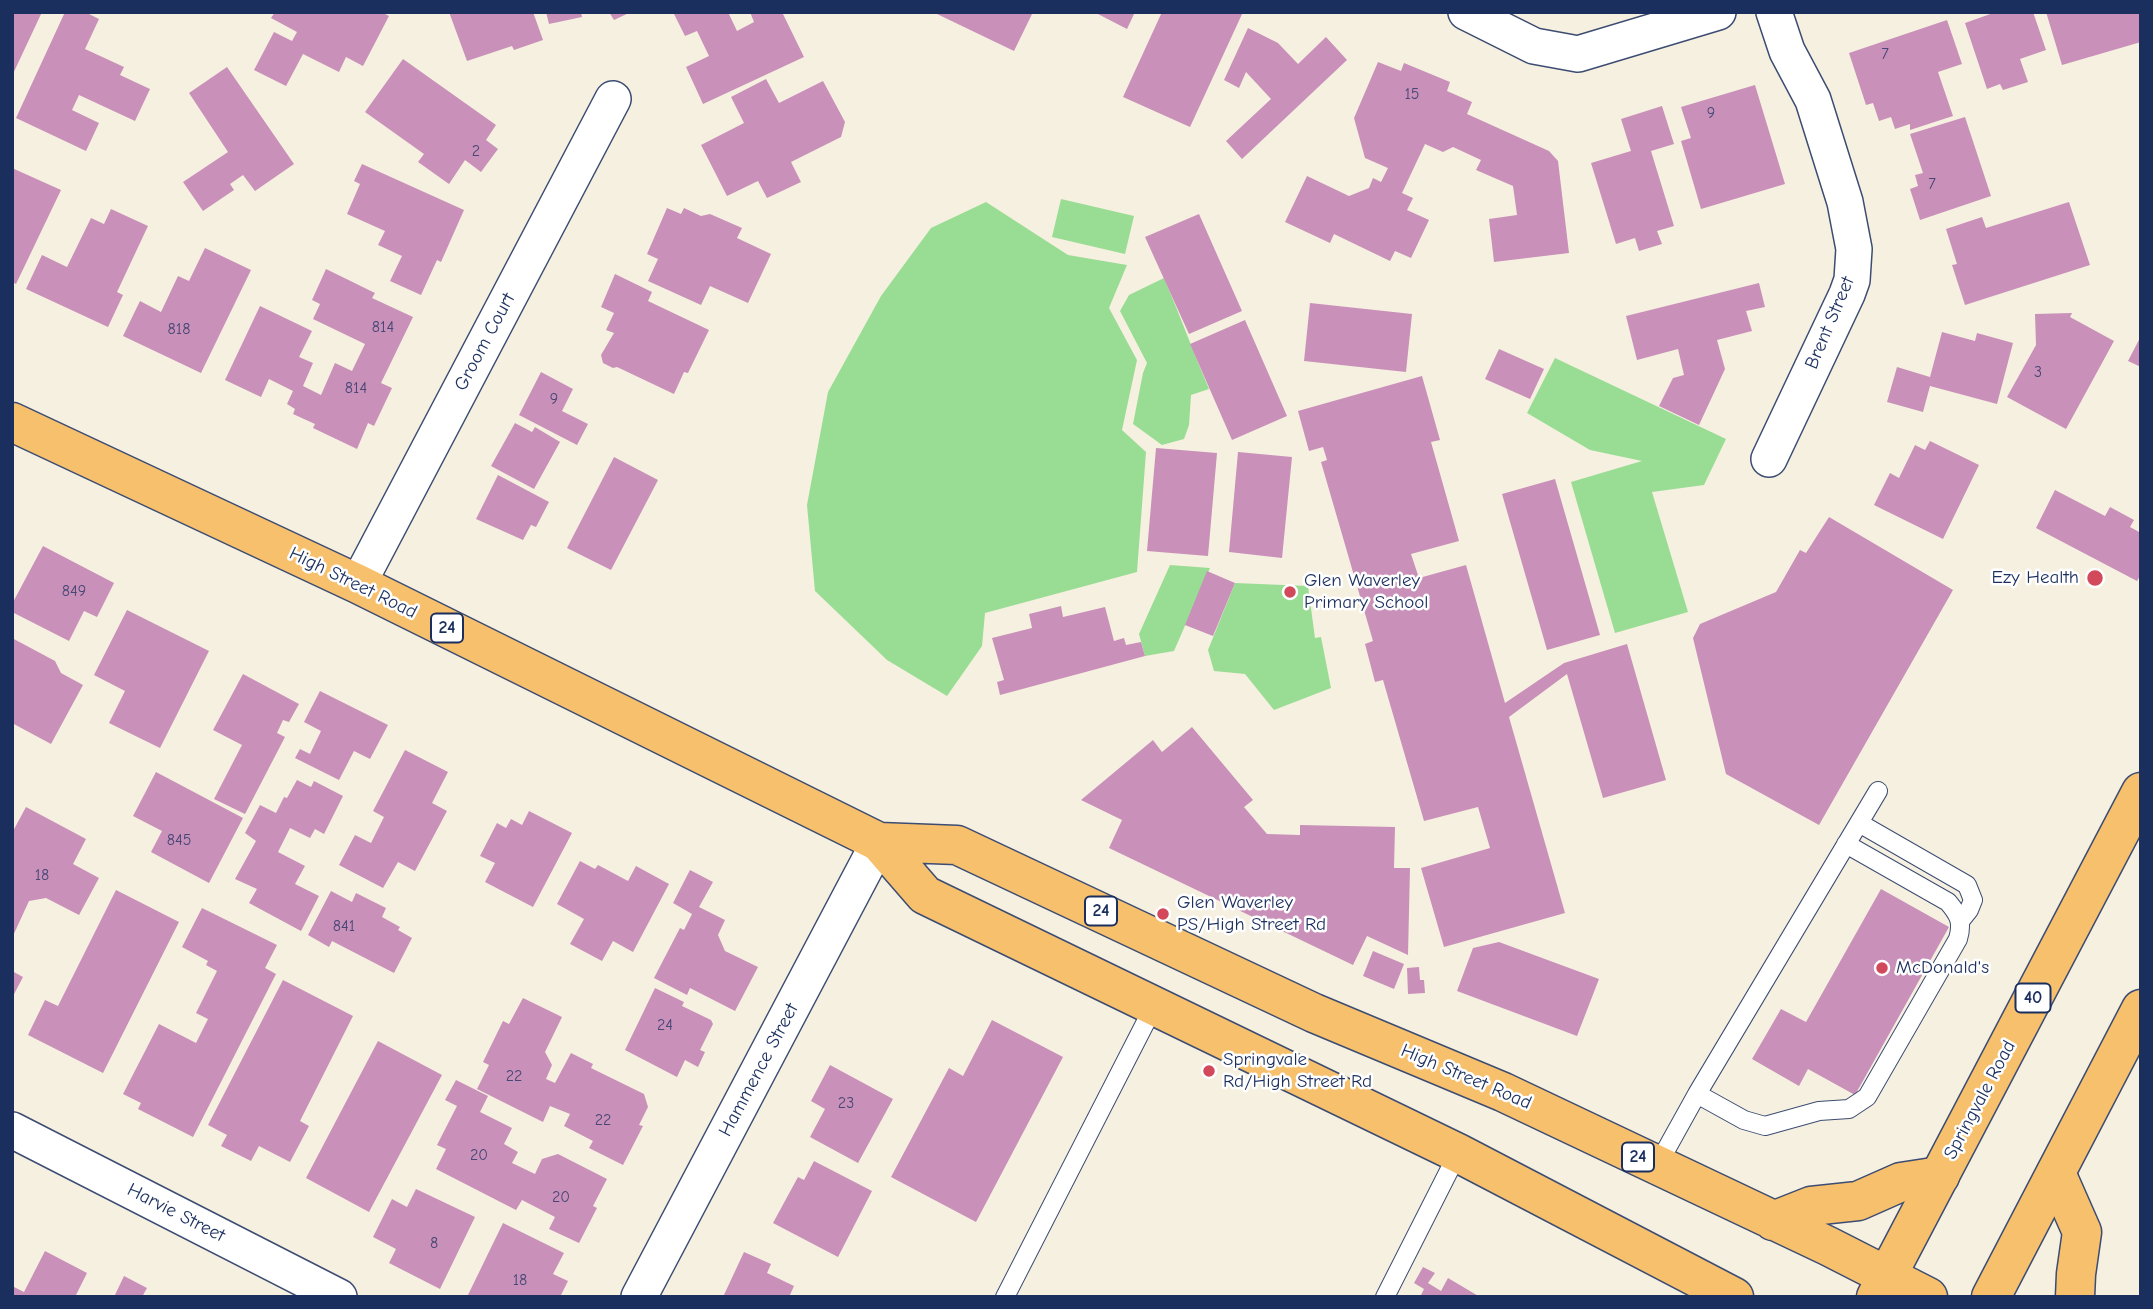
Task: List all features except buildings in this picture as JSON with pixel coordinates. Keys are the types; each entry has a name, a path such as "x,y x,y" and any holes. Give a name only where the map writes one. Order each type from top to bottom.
{"main road":[{"name":"High Street Road","path":"12,422 358,584 879,842 925,895 1458,1153 1734,1297"},
{"name":"Springvale Road","path":"1882,1287 2141,792"},
{"name":"High Street Road","path":"879,842 957,845 1314,1013 1503,1092 1773,1221 1882,1287 1928,1297"},
{"path":"1991,1297 2141,1009"},
{"path":"2056,1173 2082,1232 2075,1297"},
{"path":"1773,1221 1811,1206 1858,1201 1901,1182 1940,1176"}],"street":[{"path":"1465,12 1534,46 1578,54 1718,12"},
{"name":"Brent Street","path":"1769,459 1852,280 1854,249 1845,202 1813,100 1787,51 1774,12"},
{"name":"Brent Street","path":"1799,12 1808,46 1813,100"},
{"name":"Groom Court","path":"358,584 613,99"},
{"name":"Hammence Street","path":"639,1297 879,842"},
{"name":"Harvie Street","path":"12,1130 339,1297"}],"lane":[{"path":"1657,1166 1878,791"},
{"path":"1859,822 1967,885 1973,901 1961,920"},
{"path":"1697,1094 1744,1120 1765,1126 1819,1111 1842,1111 1856,1106 1867,1097 1958,939 1962,927 1961,920 1948,902 1846,844"},
{"path":"1005,1297 1154,1006"},
{"path":"1385,1297 1458,1153"}],"green space":[{"path":"1061,199 1134,216 1125,254 1052,237"},
{"path":"986,202 1068,255 1127,265 1109,308 1137,360 1122,430 1146,452 1137,572 985,613 982,646 947,696 887,660 815,591 807,505 828,392 881,296 931,228"},
{"path":"1164,278 1209,389 1191,395 1189,425 1184,439 1162,445 1133,424 1147,363 1120,311 1129,295"},
{"path":"1555,358 1726,439 1704,485 1652,492 1688,612 1615,633 1571,482 1642,461 1590,450 1527,413"},
{"path":"1170,565 1210,568 1174,651 1145,656 1139,634"},
{"path":"1235,583 1308,586 1315,638 1321,637 1331,688 1274,710 1245,674 1214,671 1208,650"}],"place":[{"name":"Ezy Health","path":"2095,578"},
{"name":"Glen Waverley Primary School","path":"1290,592"},
{"name":"Glen Waverley PS/High Street Rd","path":"1163,914"},
{"name":"McDonald's","path":"1882,968"},
{"name":"Springvale Rd/High Street Rd","path":"1209,1071"}]}
